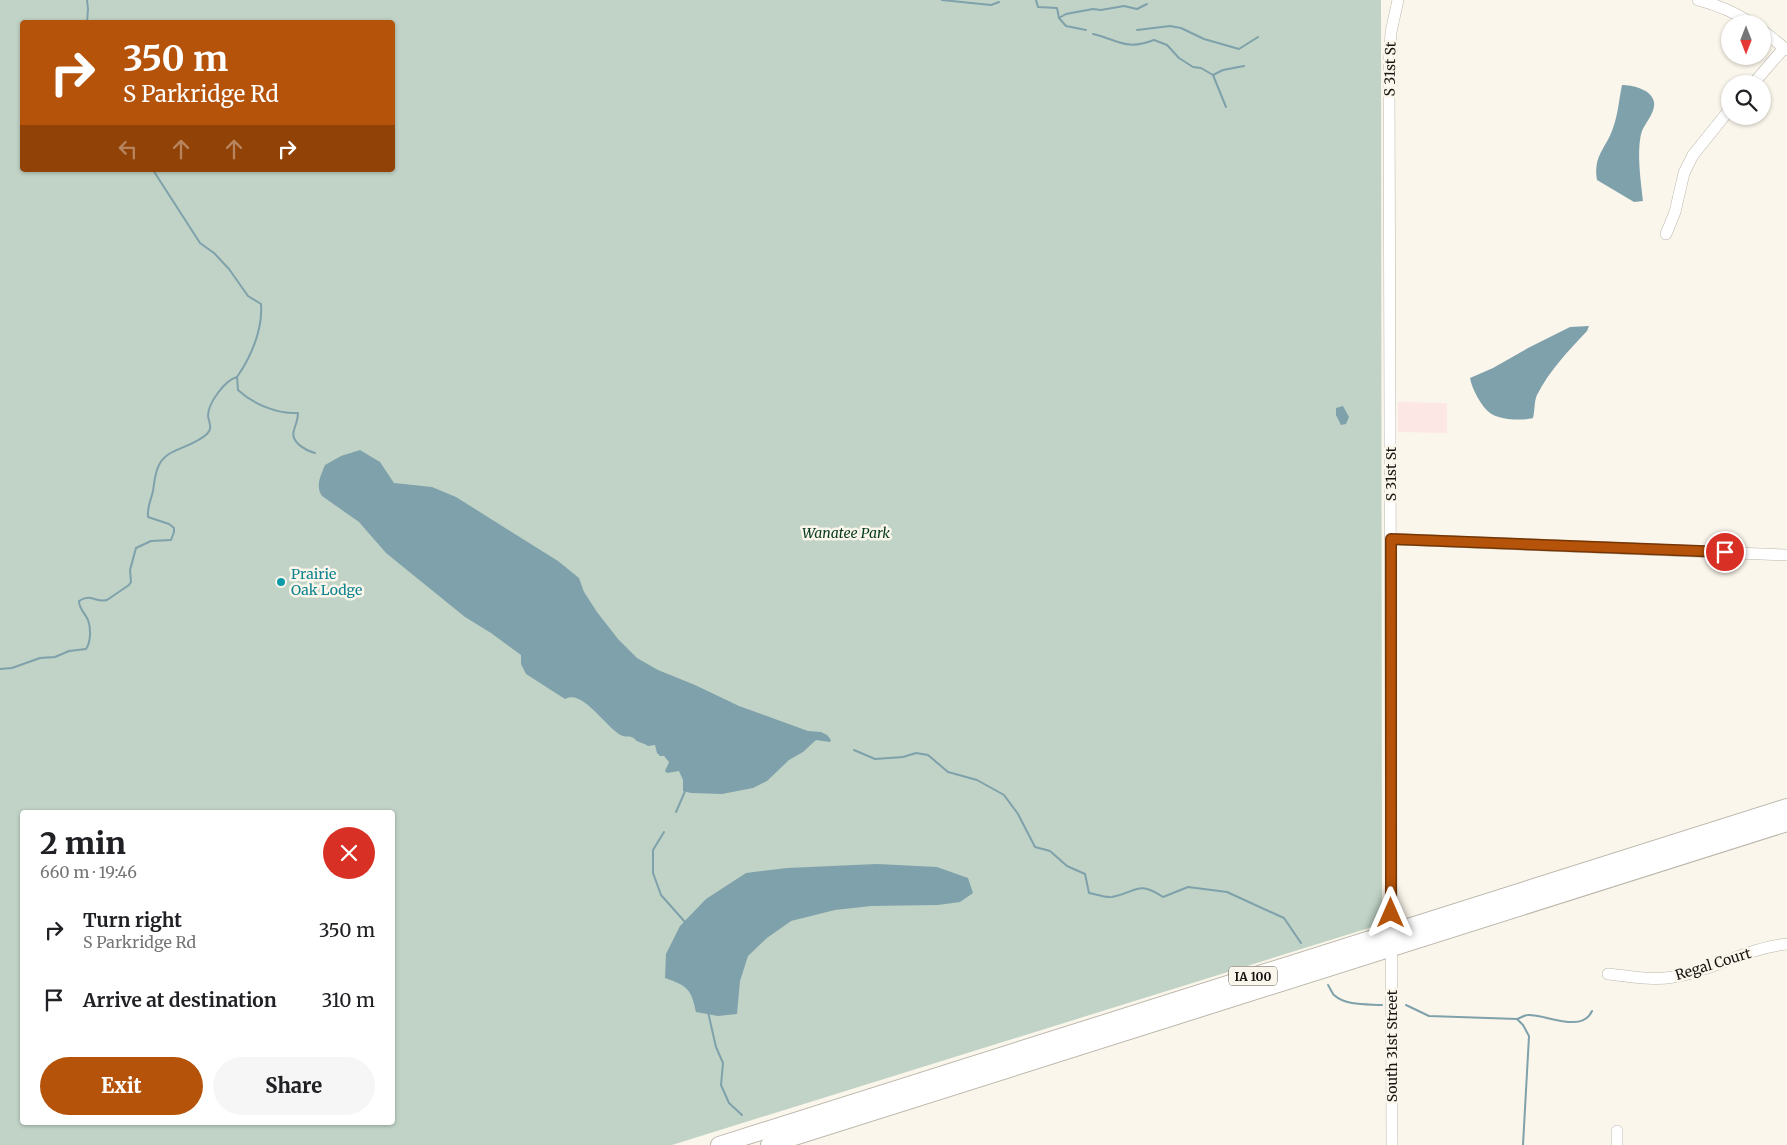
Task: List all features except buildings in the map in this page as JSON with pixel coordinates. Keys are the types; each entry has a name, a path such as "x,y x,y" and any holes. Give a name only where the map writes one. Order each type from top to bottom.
{"highway":[{"name":"IA 100","path":"769,1145 1787,807"},
{"name":"IA 100","path":"719,1145 978,1064 1787,823"}],"street":[{"name":"S 31st St","path":"1391,940 1389,67 1391,32 1398,0"},
{"path":"1698,0 1715,5 1735,15"},
{"path":"1761,75 1786,49 1771,37"},
{"path":"1666,234 1675,212 1684,173 1693,155 1721,120"},
{"path":"1391,539 1787,555"},
{"name":"South 31st Street","path":"1391,940 1392,1145"},
{"name":"Regal Court","path":"1608,974 1671,978 1752,952 1787,944"},
{"path":"1618,1131 1618,1145"}],"shaded area":[{"path":"1398,402 1447,403 1447,433 1398,432"}],"green space":[{"name":"Wanatee Park","path":"0,0 1381,0 1382,924 672,1145 0,1145"}],"water":[{"path":"1622,85 1644,90 1651,96 1654,103 1653,111 1640,138 1643,201 1634,202 1597,180 1598,158 1615,123"},
{"path":"1589,326 1587,331 1560,361 1542,386 1536,397 1533,418 1517,420 1499,417 1490,413 1480,402 1470,378 1493,368 1570,327"},
{"path":"1343,406 1349,417 1346,424 1341,425 1336,415 1336,408"},
{"path":"360,450 380,462 394,483 432,487 456,497 558,561 579,578 584,592 597,612 618,639 637,658 658,670 739,706 808,731 821,732 827,735 831,740 830,742 816,740 803,752 789,760 767,781 753,788 722,794 683,791 683,780 679,771 667,773 665,771 669,762 664,756 660,756 657,753 655,745 648,746 632,737 623,736 616,732 587,704 572,697 565,699 526,674 521,664 521,655 465,617 386,553 359,522 322,496 319,484 325,465 341,456"},
{"path":"877,864 937,867 968,878 973,893 960,902 938,905 871,906 835,910 791,921 767,938 748,956 740,981 737,1014 718,1016 696,1012 687,989 679,983 665,978 666,954 680,926 706,899 746,873 787,868"}],"waterway":[{"path":"87,0 87,20"},
{"path":"942,0 991,5 999,2"},
{"path":"1036,0 1038,7 1057,8 1059,18 1066,26 1086,30"},
{"path":"1059,18 1066,14 1093,9 1101,10 1124,6 1137,9 1147,4"},
{"path":"1137,30 1170,26 1181,28 1204,39 1239,49 1258,37"},
{"path":"1093,34 1129,45 1154,40 1167,45 1179,58 1193,67 1201,68 1213,75 1226,107"},
{"path":"1213,75 1223,70 1244,66"},
{"path":"0,669 12,668 40,658 55,657 69,651 86,649 90,639 90,627 79,601 87,598 107,600 131,582 130,570 136,548 151,541 171,540 174,528 169,524 148,517 156,475 161,461 169,454 198,440 209,432 208,416 211,405 223,387 237,377 247,361 258,333 261,304 248,296 229,269 214,253 200,243 154,172"},
{"path":"237,377 238,390 251,400 274,410 298,413 293,434 294,438 303,448 315,453"},
{"path":"854,750 875,759 903,757 916,753 928,755 948,772 977,780 1004,795 1018,814 1035,847 1050,851 1067,866 1085,874 1089,893 1112,897 1142,888 1163,897 1188,887 1227,892 1284,918 1301,943"},
{"path":"676,812 686,789"},
{"path":"664,832 653,850 653,873 661,895 685,922"},
{"path":"1328,985 1334,995 1344,1001 1357,1004 1382,1005"},
{"path":"1406,1005 1429,1016 1517,1019 1528,1015 1535,1015 1572,1022 1587,1018 1592,1011"},
{"path":"708,1012 716,1047 723,1063 721,1085 729,1103 742,1115"},
{"path":"1517,1019 1529,1036 1523,1145"}],"place":[{"name":"Prairie Oak Lodge","path":"281,582"}],"route":[{"path":"1391,913 1391,539 1725,552"}]}
